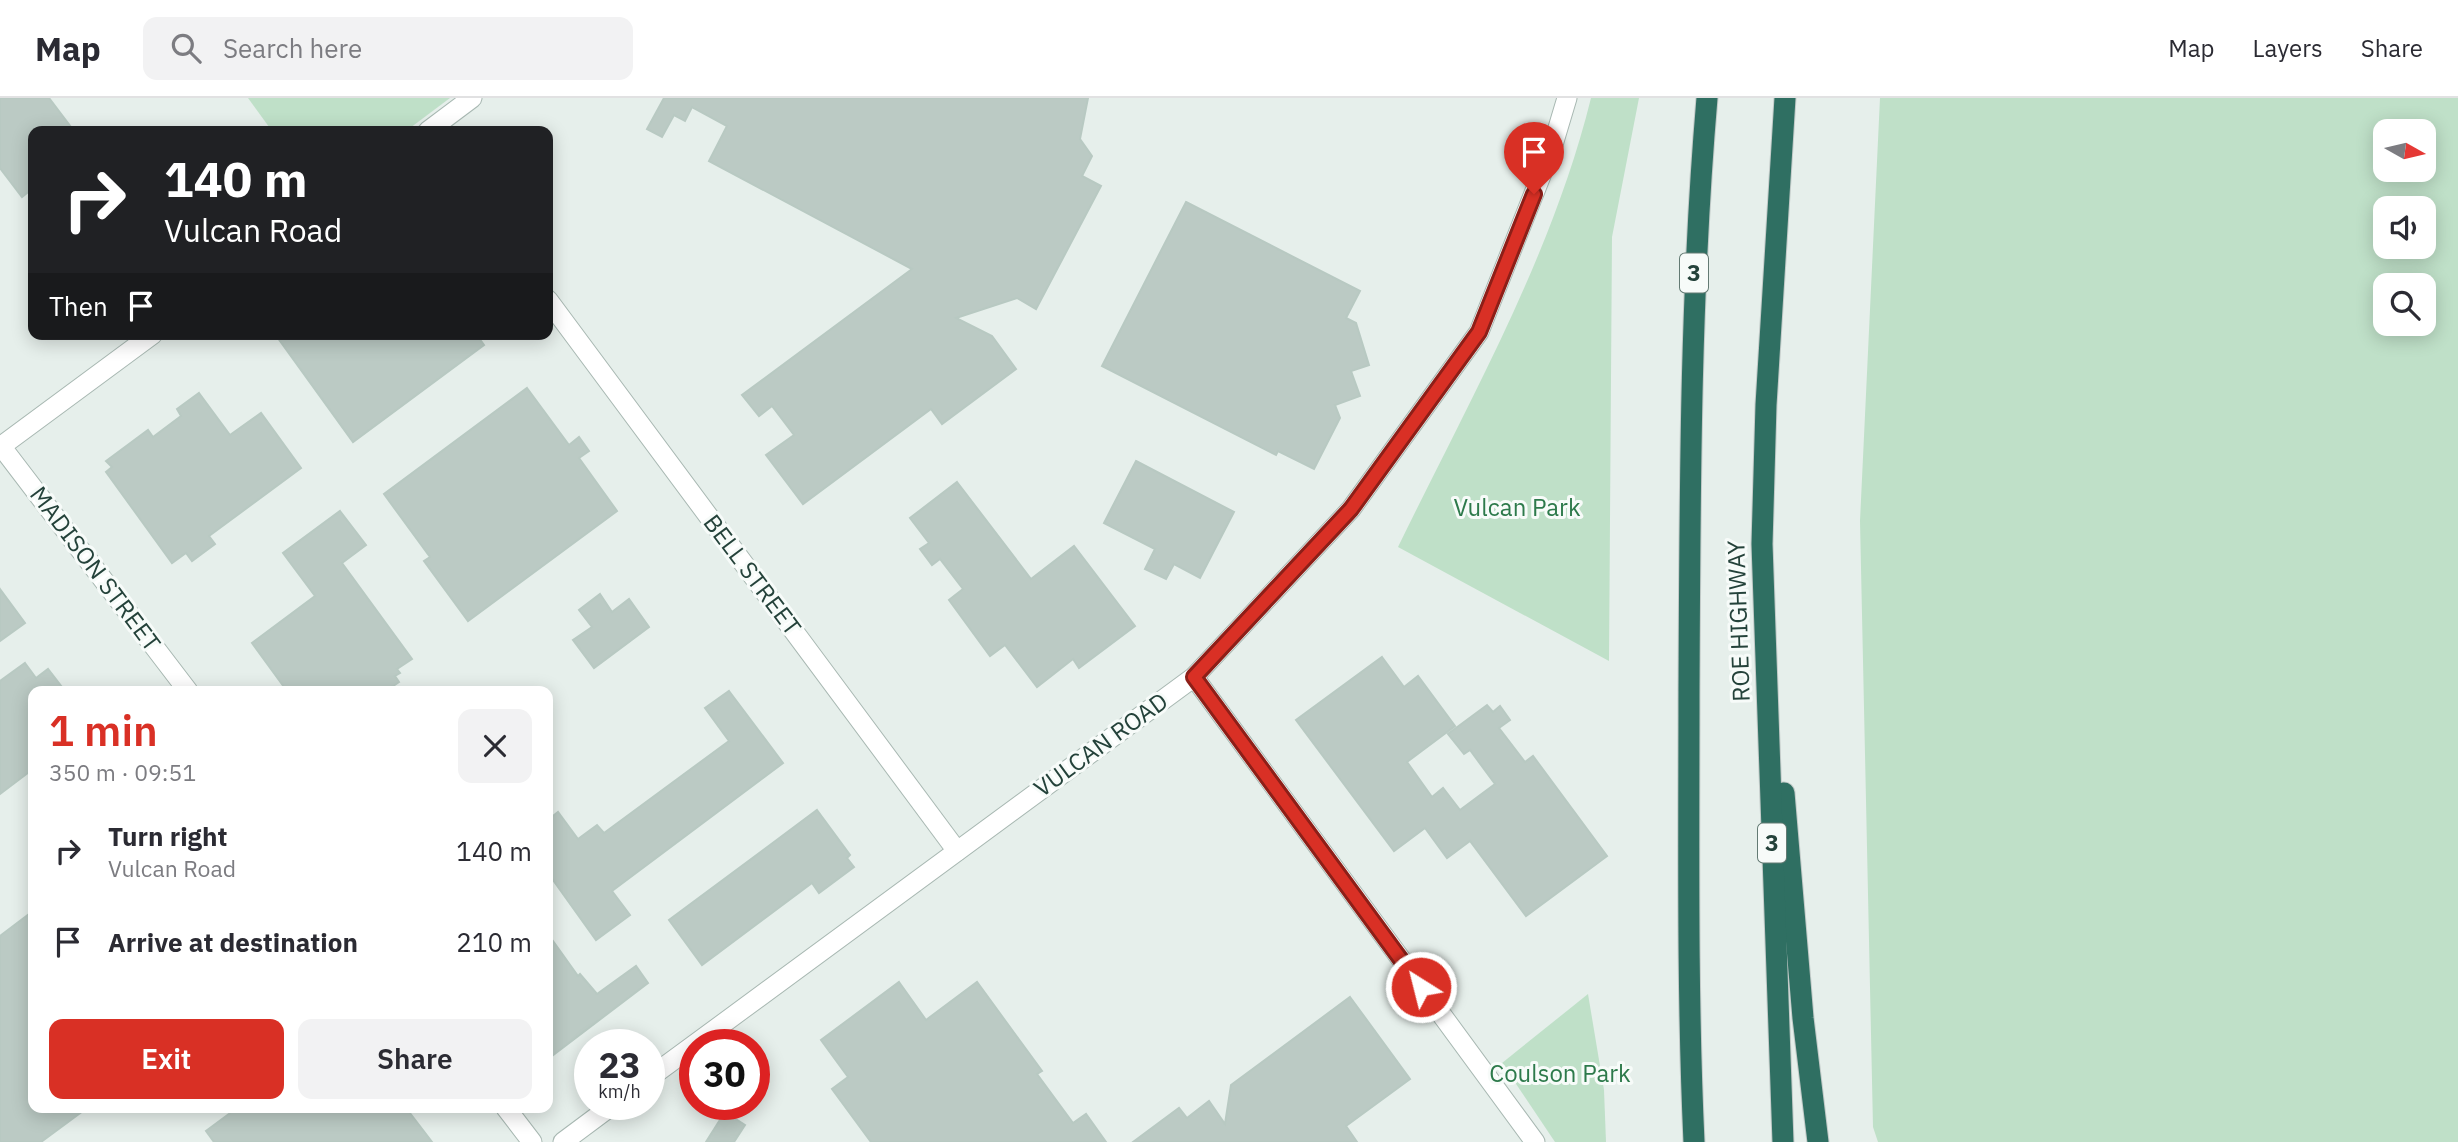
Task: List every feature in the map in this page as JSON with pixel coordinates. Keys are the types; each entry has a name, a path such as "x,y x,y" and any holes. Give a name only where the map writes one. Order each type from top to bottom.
{"highway":[{"name":"ROE HIGHWAY","path":"1694,1142 1689,1037 1690,449 1696,230 1707,98"},
{"name":"ROE HIGHWAY","path":"1783,1142 1762,544 1766,405 1785,98"},
{"path":"1762,544 1803,1018 1818,1142"},
{"path":"1683,1142 1689,1037"}],"street":[{"path":"435,126 472,98"},
{"name":"VULCAN ROAD","path":"665,1066 1194,677 1351,509 1479,332 1552,148 1567,98"},
{"name":"BELL STREET","path":"553,307 957,850"},
{"path":"1,447 145,340"},
{"name":"MADISON STREET","path":"1,447 184,686"},
{"path":"1194,677 1535,1142"},
{"path":"510,1113 532,1142"},
{"path":"563,1142 593,1120"}],"green space":[{"path":"248,98 450,98 413,126 268,126"},
{"name":"Vulcan Park","path":"1591,98 1639,98 1612,237 1609,661 1398,547 1532,271 1574,157"},
{"path":"1880,98 2458,98 2458,1142 1878,1142 1873,1127 1860,521"},
{"name":"Coulson Park","path":"1588,994 1604,1090 1606,1142 1555,1142 1502,1063"}],"building":[{"path":"0,98 49,98 70,126 28,126 28,192 22,197 0,168"},
{"path":"664,98 1088,98 1080,139 1092,156 1082,176 1101,186 1036,309 1017,298 956,318 992,336 1016,369 942,424 931,409 803,504 766,455 794,435 772,406 759,416 742,395 912,269 709,161 727,126 692,107 685,121 674,115 662,137 647,129"},
{"path":"1186,202 1360,291 1346,318 1356,323 1369,365 1351,371 1360,396 1335,405 1340,418 1314,469 1278,451 1276,455 1102,366"},
{"path":"279,340 480,340 484,345 353,442"},
{"path":"527,388 569,445 579,437 589,451 579,458 617,511 468,621 424,561 430,557 384,494"},
{"path":"199,393 230,435 261,413 301,468 209,536 215,544 192,561 186,553 172,563 106,472 112,467 106,461 148,430 153,437 181,416 177,409"},
{"path":"1136,461 1234,512 1200,578 1174,564 1166,579 1145,569 1155,549 1104,523"},
{"path":"957,482 1031,579 1074,546 1135,626 1079,668 1073,659 1037,687 1005,645 990,656 949,600 963,589 940,559 932,565 920,549 929,543 910,518"},
{"path":"340,511 366,545 342,563 412,659 397,669 400,673 395,676 399,682 393,686 283,686 252,643 315,596 283,553"},
{"path":"0,589 25,623 0,641"},
{"path":"600,594 612,612 629,599 649,627 594,668 573,640 592,627 579,610"},
{"path":"1382,657 1404,687 1418,676 1455,726 1407,762 1432,797 1443,788 1460,810 1495,784 1470,750 1464,754 1448,734 1487,705 1493,712 1500,706 1510,720 1499,728 1525,762 1533,756 1607,856 1526,916 1470,841 1447,858 1425,828 1394,851 1296,720"},
{"path":"25,663 36,678 48,669 61,686 28,686 28,773 0,794 0,681"},
{"path":"729,691 783,763 612,891 630,915 596,940 553,880 553,816 558,812 578,839 597,825 604,833 729,741 705,708"},
{"path":"817,810 850,855 847,858 854,867 819,893 812,883 702,965 669,920"},
{"path":"28,915 28,1113 80,1113 41,1142 0,1142 0,936"},
{"path":"553,941 578,976 580,974 597,994 636,966 648,983 587,1029 574,1029 574,1039 553,1055"},
{"path":"899,982 926,1020 977,982 1042,1071 1037,1074 1073,1123 1086,1114 1106,1142 871,1142 832,1089 848,1077 821,1040"},
{"path":"1350,997 1410,1079 1346,1126 1357,1142 1133,1142 1179,1108 1187,1118 1209,1101 1225,1124 1231,1085"},
{"path":"230,1113 410,1113 432,1142 214,1142 206,1131"},
{"path":"720,1120 737,1120 745,1125 734,1142 706,1142"}],"route":[{"path":"1421,987 1194,677 1351,509 1479,332 1534,194"}]}
